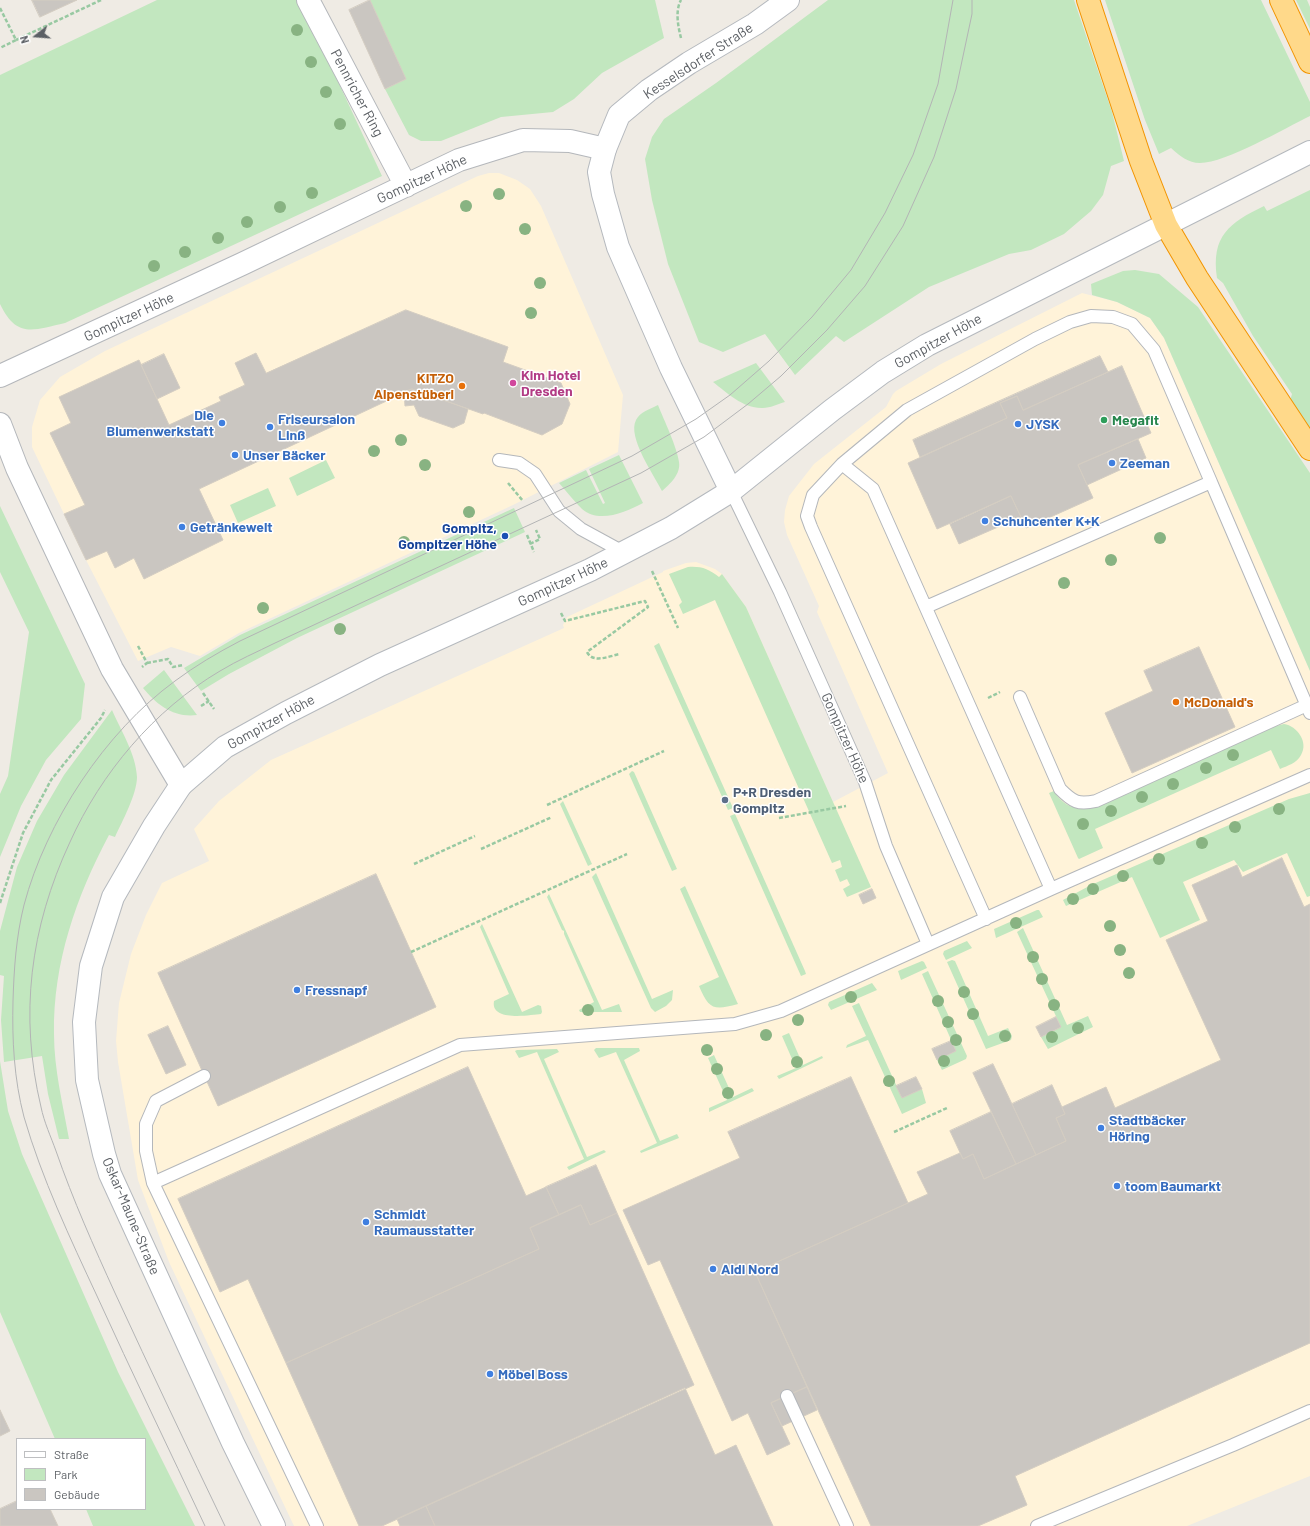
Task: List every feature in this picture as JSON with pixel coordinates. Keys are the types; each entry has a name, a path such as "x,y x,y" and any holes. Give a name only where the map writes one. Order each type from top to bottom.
{"highway":[{"path":"1088,0 1141,161 1166,225 1197,278 1310,449"},
{"path":"1281,0 1310,62"}],"street":[{"name":"Pennricher Ring","path":"308,0 406,186"},
{"name":"Kesselsdorfer Straße","path":"605,149 619,115 649,90 689,63 755,24 788,0"},
{"name":"Gompitzer Höhe","path":"0,376 459,160 523,140 570,141 605,149 599,172 603,194 618,247 668,361 731,491"},
{"name":"Gompitzer Höhe","path":"181,785 225,747 239,738 385,663 590,570 671,528 731,491 832,410 883,372 927,345 1310,152"},
{"path":"0,424 17,468 112,669 181,785"},
{"name":"Oskar-Maune-Straße","path":"181,785 154,826 113,897 91,966 84,1022 87,1080 110,1174 233,1443 274,1526"}],"lane":[{"path":"986,919 807,516 813,495 842,464 908,410 1035,339 1070,322 1091,316 1112,317 1132,324 1154,350 1308,709 1104,798 1083,804 1071,800 1060,789 1020,697"},
{"path":"499,460 519,463 535,474 559,511 580,530 625,553"},
{"path":"842,464 873,489 1052,889"},
{"path":"926,607 1211,482"},
{"name":"Gompitzer Höhe","path":"731,491 780,592 865,782 886,846 928,944"},
{"path":"153,1183 460,1044 735,1024 781,1011 928,944 1310,775"},
{"path":"204,1076 156,1101 146,1124 146,1151 153,1183 317,1526"},
{"path":"787,1396 847,1526"},
{"path":"1037,1526 1234,1445 1310,1411"}],"path":[{"path":"0,48 101,0"},
{"path":"681,0 678,7 679,30 682,42"},
{"path":"0,8 16,40"},
{"path":"512,488 523,501"},
{"path":"530,544 540,539 536,530"},
{"path":"527,536 534,552"},
{"path":"652,572 678,628"},
{"path":"561,612 565,622 645,601 648,606 586,652 589,657 595,659 620,654"},
{"path":"138,646 147,663"},
{"path":"138,671 147,663 168,659 173,667 182,665"},
{"path":"970,706 1002,691"},
{"path":"203,693 214,709"},
{"path":"201,706 209,701"},
{"path":"0,903 23,833 51,780 101,718 107,705"},
{"path":"547,805 664,751"},
{"path":"779,818 846,806"},
{"path":"481,849 552,817"},
{"path":"414,864 475,836"},
{"path":"411,952 627,854"},
{"path":"894,1132 947,1108"}],"shaded area":[{"path":"489,173 499,173 517,180 530,189 541,206 623,395 618,452 513,505 239,633 200,656 171,647 138,661 86,560 32,447 32,427 40,400 60,377 105,351 478,176"},
{"path":"1082,293 1117,302 1150,318 1164,338 1310,671 1310,1476 1187,1526 294,1526 169,1262 138,1180 118,1062 116,1041 119,1003 131,954 146,915 162,883 209,861 194,829 219,801 271,760 564,628 563,625 567,617 663,571 686,563 696,562 715,569 722,574 746,607 833,802 888,773 817,612 819,606 787,535 784,522 785,510 789,496 814,464 886,407 896,391 941,364"}],"green space":[{"path":"157,0 300,0 382,176 65,323 35,329 20,327 13,323 6,315 0,304 0,75"},
{"path":"370,0 655,0 664,38 602,73 574,99 553,112 501,117 441,141 421,141 409,135 385,89 406,79"},
{"path":"828,0 1074,0 1112,112 1124,161 1111,166 1103,195 1091,211 1064,234 1031,250 1009,254 929,287 844,342 836,336 795,375 765,334 723,352 699,342 668,264 652,200 645,159 652,137 664,119 716,83"},
{"path":"1105,0 1261,0 1310,102 1310,116 1240,151 1211,161 1200,163 1192,162 1171,148 1159,154 1145,120"},
{"path":"1296,0 1307,0 1310,7 1310,29"},
{"path":"1310,190 1310,432 1290,401 1292,394 1253,336 1223,283 1217,278 1216,264 1217,251 1220,241 1232,225 1264,206 1267,211"},
{"path":"1135,270 1159,274 1198,307 1310,473 1310,671 1164,338 1150,318 1117,302 1092,295 1091,284 1123,271"},
{"path":"756,363 785,402 771,407 756,408 736,400 713,382"},
{"path":"658,405 673,441 679,462 677,475 662,491 638,446 634,427 636,420 640,415"},
{"path":"619,455 643,503 621,513 596,516 582,509 559,483 586,470 603,504 605,503 589,469"},
{"path":"326,460 335,478 297,496 289,478"},
{"path":"268,488 276,506 238,523 230,505"},
{"path":"0,506 85,684 81,719 46,760 21,806 0,857 0,794 8,776 29,632 0,572"},
{"path":"514,508 525,532 297,638 229,674 201,691 184,668 240,635"},
{"path":"688,567 705,569 719,577 722,574 746,607 871,887 847,897 843,889 850,885 847,879 840,882 835,870 842,867 840,860 832,863 715,600 683,614 679,605 682,602 669,574"},
{"path":"659,643 733,808 728,810 654,646"},
{"path":"164,670 197,715 181,714 167,709 154,700 143,688"},
{"path":"112,710 128,743 134,760 137,777 135,791 129,808 115,837 109,835 86,882 62,956 55,1008 54,1047 59,1087 69,1139 59,1139 48,1094 42,1056 4,1062 1,1020 4,976 0,975 0,931 17,867 37,821 64,775"},
{"path":"1284,724 1289,725 1297,731 1303,740 1304,745 1301,755 1294,762 1280,769 1271,750 1095,829 1103,848 1079,859 1078,858 1049,793 1054,791 1062,801 1077,808 1096,807 1276,726"},
{"path":"632,771 634,772 677,869 672,871 629,774"},
{"path":"1310,793 1310,896 1307,897 1287,853 1243,872 1234,860 1183,882 1200,920 1160,938 1132,877 1066,906 1063,900 1091,885 1289,799"},
{"path":"563,801 592,864 588,866 560,804"},
{"path":"735,814 806,974 801,976 730,816"},
{"path":"596,873 652,999 673,990 672,1000 666,1006 655,1012 651,1008 592,877"},
{"path":"685,886 738,1004 723,1007 713,1006 706,1000 699,986 719,977 680,889"},
{"path":"549,894 602,1010 619,1004 622,1012 580,1012 579,1010 594,1002 564,931 562,930 547,897"},
{"path":"1039,910 1043,917 996,938 994,929"},
{"path":"482,924 522,1012 538,1005 541,1006 541,1014 520,1016 504,1015 494,1008 494,1001 509,994 480,927"},
{"path":"1023,928 1067,1025 1088,1016 1093,1027 1048,1049 1041,1037 1061,1027 1017,932"},
{"path":"967,941 972,948 946,960 943,954 944,951"},
{"path":"952,960 955,961 988,1036 1008,1028 1012,1036 1011,1040 986,1049 947,962"},
{"path":"922,961 927,968 901,980 898,971"},
{"path":"928,971 967,1056 966,1059 942,1070 937,1060 956,1051 922,974"},
{"path":"872,983 877,990 831,1010 828,1005 829,1002"},
{"path":"859,1003 902,1098 922,1089 926,1103 902,1114 868,1040 846,1048 847,1045 866,1036 852,1006"},
{"path":"789,1033 803,1065 822,1056 823,1058 779,1079 777,1076 796,1068 782,1036"},
{"path":"596,1048 639,1048 640,1051 624,1060 660,1141 677,1134 679,1138 641,1153 640,1151 657,1143 616,1052 599,1058 594,1050"},
{"path":"557,1049 559,1052 544,1059 587,1157 604,1150 606,1152 569,1170 567,1167 584,1159 537,1052 519,1058 515,1051"},
{"path":"714,1055 733,1097 752,1088 754,1091 709,1112 709,1108 727,1100 708,1058"},
{"path":"0,1061 8,1111 22,1154 118,1372 195,1526 93,1526 86,1510 146,1510 146,1438 55,1438 0,1312"}],"building":[{"path":"32,0 77,0 40,17"},
{"path":"370,0 406,79 385,89 349,10"},
{"path":"406,310 508,347 503,362 561,383 570,404 562,424 542,435 484,413 483,414 412,389 199,489 223,540 144,579 134,558 115,568 107,551 86,560 64,514 85,505 50,433 71,423 59,397 139,360 169,425 221,401 219,397 245,385 235,363 256,353 266,373"},
{"path":"164,354 180,388 157,399 141,365"},
{"path":"1100,356 1108,372 1023,410 1017,396 1000,403 1007,418 920,457 913,440"},
{"path":"1122,366 1151,433 1078,465 1093,498 1026,528 1011,496 937,529 908,463 1007,418 1000,403 1017,396 1023,410"},
{"path":"412,389 468,409 464,423 453,428 419,416 414,405 405,406 404,392"},
{"path":"1138,439 1146,458 1087,485 1078,465"},
{"path":"1011,496 1021,517 959,544 950,524"},
{"name":"McDonald's","path":"1199,647 1235,727 1132,773 1105,713 1153,691 1144,671"},
{"name":"toom Baumarkt","path":"1282,858 1304,907 1310,904 1310,1343 1015,1476 1027,1505 978,1526 871,1526 755,1272 928,1194 917,1172 960,1153 963,1159 973,1154 984,1179 1066,1141 1056,1118 1065,1114 1062,1107 1106,1087 1115,1108 1221,1060 1166,940 1208,921 1192,885 1237,865 1242,877"},
{"name":"Fressnapf","path":"376,874 436,1007 218,1106 158,973"},
{"path":"872,889 876,898 863,904 859,895"},
{"path":"1056,1017 1061,1027 1041,1037 1036,1027"},
{"path":"168,1026 186,1065 166,1074 148,1035"},
{"path":"951,1041 956,1051 937,1060 932,1049"},
{"path":"993,1064 1036,1155 1016,1164 973,1073"},
{"name":"Schmidt Raumausstatter","path":"468,1067 526,1196 546,1187 559,1215 530,1228 539,1249 286,1363 248,1279 220,1292 178,1199"},
{"name":"Aldi Nord","path":"851,1077 908,1203 755,1272 807,1387 771,1403 790,1444 767,1455 748,1413 732,1421 660,1260 648,1265 623,1210 740,1158 728,1132"},
{"path":"916,1077 922,1089 902,1098 896,1086"},
{"path":"1052,1085 1065,1114 1056,1118 1066,1141 1036,1155 1012,1104"},
{"path":"991,1112 1016,1164 984,1179 973,1154 963,1159 950,1131"},
{"path":"596,1165 617,1213 590,1225 581,1205 559,1215 546,1187"},
{"name":"Möbel Boss","path":"581,1205 590,1225 617,1213 694,1385 382,1526 359,1526 286,1363 539,1249 530,1228"},
{"path":"807,1387 817,1410 782,1426 771,1403"},
{"path":"685,1388 715,1455 736,1445 773,1526 435,1526 426,1506"},
{"path":"0,1410 10,1431 0,1436"},
{"path":"16,1501 16,1510 50,1510 58,1526 0,1526 0,1509"},
{"path":"426,1506 435,1526 400,1526 397,1519"}],"tram line":[{"path":"205,1526 67,1230 39,1163 24,1117 14,1059 13,989 16,953 24,905 34,874 47,842 63,811 102,752 149,702 190,670 240,641 632,456 696,419 730,395 769,361 812,317 851,270 885,213 913,155 938,84 953,0"},
{"path":"225,1526 142,1351 92,1241 63,1169 41,1107 34,1073 31,1039 30,1005 32,972 37,939 46,907 56,874 70,842 97,792 132,745 173,704 196,687 227,667 275,643 641,473 704,437 748,404 781,376 827,330 865,286 903,226 934,157 956,89 972,14 972,0"}],"place":[{"name":"Kim Hotel Dresden","path":"513,383"},
{"name":"KITZO Alpenstüberl","path":"462,386"},
{"name":"Megafit","path":"1104,420"},
{"name":"Die Blumenwerkstatt","path":"222,423"},
{"name":"JYSK","path":"1018,424"},
{"name":"Friseursalon Linß","path":"270,427"},
{"name":"Unser Bäcker","path":"235,455"},
{"name":"Zeeman","path":"1112,463"},
{"name":"Schuhcenter K+K","path":"985,521"},
{"name":"Getränkewelt","path":"182,527"},
{"name":"Gompitz, Gompitzer Höhe","path":"505,536"},
{"name":"McDonald's","path":"1176,702"},
{"name":"P+R Dresden Gompitz","path":"725,800"},
{"name":"Fressnapf","path":"297,990"},
{"name":"Stadtbäcker Höring","path":"1101,1128"},
{"name":"toom Baumarkt","path":"1117,1186"},
{"name":"Schmidt Raumausstatter","path":"366,1222"},
{"name":"Aldi Nord","path":"713,1269"},
{"name":"Möbel Boss","path":"490,1374"}]}
